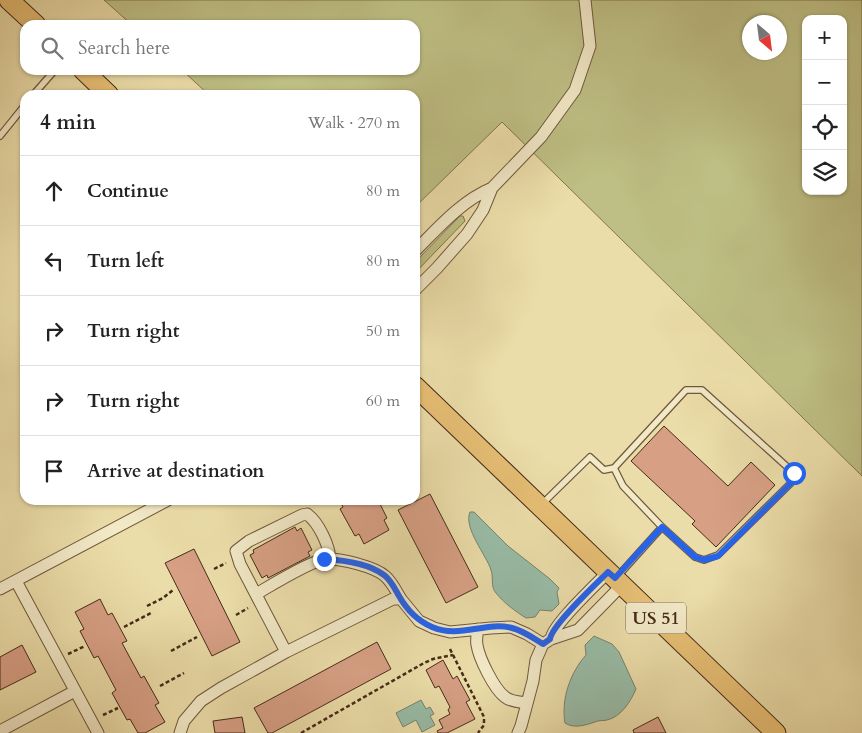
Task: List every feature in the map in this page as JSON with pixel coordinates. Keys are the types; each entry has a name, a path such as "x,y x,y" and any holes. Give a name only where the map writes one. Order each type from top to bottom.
{"main road":[{"path":"10,0 31,20"},
{"path":"88,75 104,90"},
{"name":"US 51","path":"420,391 776,733"}],"street":[{"path":"420,285 467,234 483,210 492,188 541,137 575,90 590,46 585,0"},
{"path":"420,246 475,195 492,188"},
{"path":"0,590 159,505"},
{"path":"286,652 240,564 236,550 249,541 302,515 308,514 315,521 326,543 330,559"},
{"path":"256,594 324,559 340,560 383,574 419,621 434,628 450,632 511,627 547,642 578,630 615,578"},
{"path":"518,733 533,681 536,660 551,634 562,620 615,578"},
{"path":"16,581 98,733"},
{"path":"180,733 184,721 200,701 221,688 286,652 381,604 393,599 401,599"},
{"path":"478,629 477,644 480,655 494,684 505,697 527,703"},
{"path":"0,731 74,691"}],"lane":[{"path":"37,90 51,75"},
{"path":"0,136 20,111"},
{"path":"540,506 590,456 604,470 614,468 686,390 702,390 794,473 795,479 718,556 704,560 695,557 662,527 623,486 614,468"},
{"path":"615,578 662,527"}],"path":[{"path":"147,606 163,598 173,590"},
{"path":"124,627 151,613"},
{"path":"171,651 197,637"},
{"path":"450,649 484,717 484,724 478,733"},
{"path":"301,733 424,663 453,655"},
{"path":"160,686 184,673"}],"green space":[{"path":"104,0 862,0 862,476 502,122 420,202 420,90 204,90 187,75 420,75 420,20 126,20"},
{"path":"460,216 463,216 465,221 420,268 420,257"}],"shaded area":[{"path":"470,512 474,512 508,546 559,588 557,592 559,604 552,611 540,610 535,617 526,618 510,607 496,593 493,588 489,564 476,542 470,526"},
{"path":"594,636 612,644 619,652 636,689 625,708 617,716 584,725 572,726 565,723 564,714 568,687 575,670 586,655 585,645"},
{"path":"421,700 426,709 430,707 434,714 430,716 435,725 422,732 416,720 403,727 396,713"}],"building":[{"path":"664,426 728,486 751,462 775,485 716,547 692,524 695,521 631,461"},
{"path":"430,494 478,587 446,603 398,510 408,505 420,505 420,499"},
{"path":"342,505 380,505 387,518 384,520 389,530 364,544 359,534 355,536 340,509 343,507"},
{"path":"295,527 297,531 301,528 312,550 308,552 310,556 268,578 267,575 262,578 250,555 254,553 253,550"},
{"path":"194,549 240,642 212,656 165,563"},
{"path":"100,599 108,615 112,613 127,641 122,643 141,678 144,676 159,703 155,705 165,722 145,733 138,733 130,719 127,720 112,693 116,690 98,656 94,658 80,631 84,629 75,612"},
{"path":"377,642 391,669 272,733 268,733 254,708"},
{"path":"22,645 36,672 0,690 0,657"},
{"path":"443,660 453,679 457,676 470,700 466,702 475,719 447,733 438,733 437,731 443,728 439,720 450,714 448,710 450,707 439,686 435,688 426,670"},
{"path":"242,717 245,733 215,733 213,721"},
{"path":"658,717 666,733 634,733 633,730"}],"route":[{"path":"324,559 340,560 383,574 419,621 434,628 450,632 460,632 511,627 543,644 550,639 551,634 562,620 608,572 615,578 662,527 695,557 704,560 718,556 795,479 794,473"}]}
